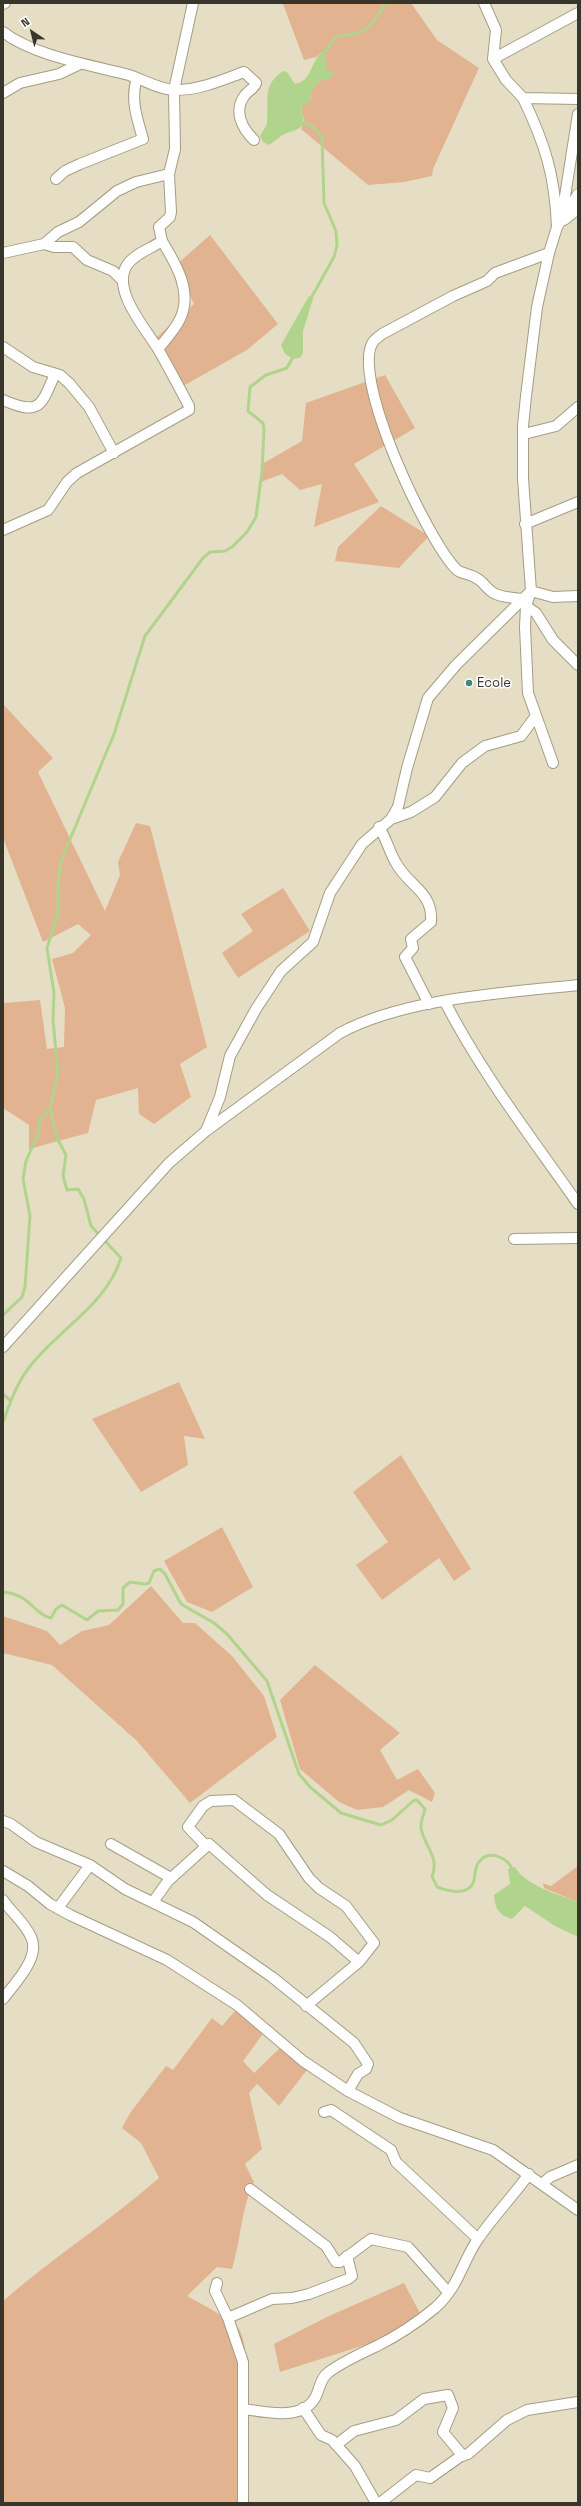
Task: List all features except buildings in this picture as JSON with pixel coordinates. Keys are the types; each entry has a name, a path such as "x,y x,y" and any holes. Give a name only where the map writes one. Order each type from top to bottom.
{"street":[{"path":"158,349 180,320 184,302 184,286 178,267 162,241 158,227 170,217 171,212 169,174 175,150 174,90 193,3"},
{"path":"484,3 488,15 496,30 493,59 506,80 523,98 547,153 559,223"},
{"path":"493,59 578,13"},
{"path":"3,32 20,43 80,64 137,78 174,90 204,86 244,72 248,74 256,86 245,95 239,114 244,131 254,140"},
{"path":"3,93 20,83 60,74 80,64"},
{"path":"56,179 64,171 143,139 134,105 134,88 137,78"},
{"path":"523,98 578,99"},
{"path":"391,819 402,797 406,768 428,698 456,665 524,602 530,591 523,478 524,434 537,307 549,253 559,223 578,114"},
{"path":"3,253 44,244 58,232 90,214 117,191 136,182 169,174"},
{"path":"559,223 578,194"},
{"path":"559,223 578,209"},
{"path":"122,280 127,265 132,259 162,241"},
{"path":"3,530 48,510 67,482 77,473 189,410 189,406 158,349 139,322 122,280 114,271 87,260 73,247 54,247 44,244"},
{"path":"549,253 495,273 487,281 453,296 382,334 373,342 369,359 370,378 385,435 436,544 458,571 482,581 491,592 524,602 536,613 553,640 578,665"},
{"path":"3,347 33,367 55,374 69,383 89,407 114,453"},
{"path":"3,400 19,406 35,408 41,404 55,374"},
{"path":"524,434 556,426 578,407"},
{"path":"525,524 578,502"},
{"path":"530,591 553,597 578,596"},
{"path":"524,602 528,693 535,717 553,764"},
{"path":"206,1132 220,1097 230,1056 256,1008 281,971 313,942 330,893 362,844 379,827 391,819 411,812 435,797 462,763 485,746 521,736 535,717"},
{"path":"379,827 388,842 397,864 410,882 426,896 431,912 431,922 412,936 411,941 413,948 405,957 429,1004"},
{"path":"3,1347 169,1163 206,1132 340,1033 364,1020 429,1004 477,996 578,985"},
{"path":"445,1002 458,1028 499,1092 578,1204"},
{"path":"514,1239 578,1238"},
{"path":"205,1845 188,1827 203,1806 211,1801 234,1800 279,1834 309,1878 319,1888 346,1906 366,1935 373,1941 374,1943 359,1962 306,2006"},
{"path":"3,1821 11,1824 36,1842 90,1865 125,1889 193,1922 236,1950 354,2043 368,2064 366,2069 358,2074 348,2091"},
{"path":"111,1844 172,1878"},
{"path":"153,1902 172,1878 205,1845 211,1845 267,1895 330,1937 359,1962"},
{"path":"58,1908 90,1865"},
{"path":"3,1872 13,1876 58,1908 88,1925 167,1960 237,2005 303,2061 348,2091 400,2118 493,2150 578,2210"},
{"path":"3,1900 32,1937 34,1951 25,1969 3,1999"},
{"path":"324,2112 331,2110 391,2150 396,2162 478,2239"},
{"path":"542,2184 550,2177 578,2165"},
{"path":"244,2408 272,2413 290,2414 302,2408 314,2399 324,2376 328,2372 350,2358 378,2346 437,2307 456,2284 478,2239 529,2174"},
{"path":"250,2189 326,2246 336,2262 340,2262 371,2239 408,2247 448,2292"},
{"path":"228,2318 272,2298 292,2298 309,2294 348,2279 352,2276 352,2270 347,2256"},
{"path":"217,2283 215,2292 228,2318 243,2362 243,2503"},
{"path":"336,2445 354,2431 396,2420 424,2400 448,2395 453,2408 443,2432 463,2456"},
{"path":"380,2503 416,2475 430,2478 481,2446 507,2420 527,2410 578,2402"},
{"path":"302,2408 321,2435 336,2445 355,2466 376,2503"}],"shaded area":[{"path":"411,3 437,40 479,68 433,169 432,176 404,182 368,185 301,129 304,121 301,107 310,101 313,87 323,79 326,55 322,52 316,57 304,60 283,4"},
{"path":"322,52 326,55 326,68 334,73 330,79 325,79 318,83 312,92 310,101 301,107 303,118 302,125 297,129 282,135 269,145 263,142 260,136 267,124 268,93 272,82 276,76 283,71 287,72 295,84 301,82 308,75 318,56"},
{"path":"210,235 278,324 247,350 176,390 149,344 194,304 176,265"},
{"path":"309,296 313,299 303,331 303,353 300,358 293,359 285,354 281,345"},
{"path":"385,375 415,428 354,464 379,502 314,527 322,484 300,490 282,474 261,482 262,464 302,441 306,403"},
{"path":"381,506 429,536 399,568 335,561 338,547"},
{"path":"3,704 53,758 38,772 105,911 120,875 118,862 136,823 150,826 207,1047 180,1064 191,1097 154,1124 139,1114 138,1088 96,1100 88,1133 29,1149 29,1125 3,1108 3,1003 40,1000 47,1049 64,1047 65,1008 52,959 73,953 91,935 78,924 43,942 3,838"},
{"path":"283,888 310,931 238,978 222,953 253,931 241,914"},
{"path":"179,1382 205,1439 184,1436 188,1465 141,1492 92,1419"},
{"path":"401,1455 471,1569 454,1581 439,1558 382,1600 356,1565 388,1542 353,1492"},
{"path":"222,1527 253,1587 212,1612 187,1602 164,1561"},
{"path":"151,1586 183,1623 195,1623 232,1656 264,1696 277,1737 190,1803 137,1741 52,1665 3,1653 3,1616 47,1631 60,1645 82,1631 109,1625"},
{"path":"315,1665 400,1733 380,1750 397,1780 418,1769 435,1793 432,1802 409,1790 383,1807 357,1810 339,1802 300,1769 280,1700"},
{"path":"578,1866 578,1902 544,1888 543,1883 551,1886"},
{"path":"515,1867 520,1874 543,1889 578,1902 578,1937 555,1926 525,1906 512,1919 500,1913 495,1904 494,1895 510,1884 508,1869"},
{"path":"240,2005 268,2027 243,2061 254,2073 284,2044 307,2070 279,2106 257,2084 249,2093 262,2149 245,2164 254,2182 246,2203 232,2269 217,2267 187,2296 230,2321 239,2329 244,2343 247,2363 248,2413 244,2503 3,2503 3,2301 41,2269 121,2210 159,2178 141,2143 122,2128 130,2113 166,2066 173,2070 212,2018 222,2026"},
{"path":"404,2283 421,2315 374,2342 280,2372 274,2344 329,2316"}],"waterway":[{"path":"322,56 336,37 361,32 371,25 386,3"},
{"path":"301,122 312,126 322,137 324,203 336,231 337,245 334,257 310,300"},
{"path":"3,1422 17,1388 28,1369 40,1355 93,1304 114,1275 121,1258 91,1226 84,1199 78,1189 67,1190 63,1176 66,1155 57,1138 50,1109 58,1073 53,1020 54,993 47,948 58,914 58,882 61,861 114,734 145,636 203,558 210,552 225,551 232,547 247,532 256,517 262,471 264,429 263,423 248,411 250,387 266,375 287,368 294,355"},
{"path":"3,1315 22,1297 25,1287 30,1216 23,1179 26,1161 38,1134 40,1119 50,1109"},
{"path":"3,1394 11,1401"},
{"path":"3,1592 13,1594 26,1600 45,1616 51,1618 56,1609 62,1605 87,1620 98,1611 118,1610 123,1604 123,1588 130,1582 145,1584 149,1583 154,1571 160,1569 165,1574 181,1604 214,1623 227,1634 267,1681 299,1774 310,1787 341,1813 381,1825 392,1820 413,1801 417,1800 425,1809 421,1828 433,1857 434,1869 432,1876 437,1887 452,1891 463,1891 468,1889 472,1885 475,1870 478,1864 483,1858 488,1856 498,1856 507,1862 513,1871"}],"place":[{"name":"Ecole","path":"469,683"}]}
